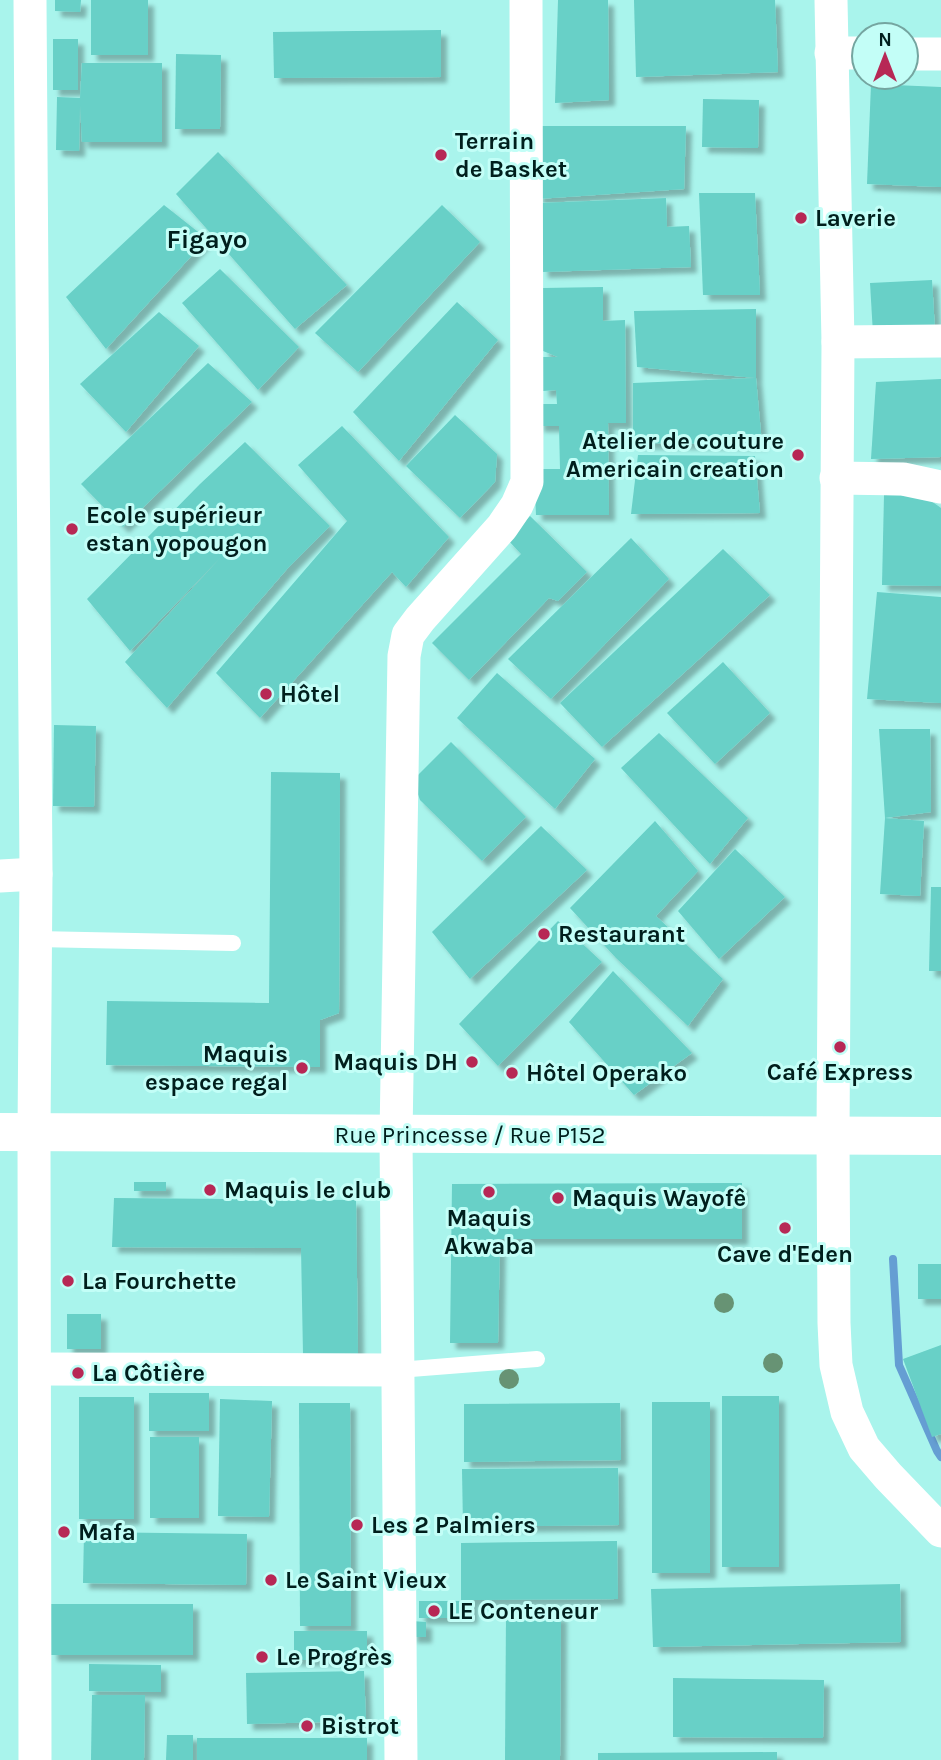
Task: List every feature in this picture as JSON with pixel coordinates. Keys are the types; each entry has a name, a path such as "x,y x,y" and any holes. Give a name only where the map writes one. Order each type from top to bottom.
{"street":[{"path":"30,0 36,939 17,1133 35,1369 35,1760"},
{"path":"401,1760 396,1135 404,656 408,635 502,527 517,505 527,482 526,0"},
{"path":"831,0 838,342 833,1136 836,1365 847,1412 864,1448 941,1531"},
{"path":"831,53 850,53"},
{"path":"920,54 941,54"},
{"path":"838,342 941,341"},
{"path":"836,478 902,479 941,487"},
{"path":"0,876 36,874"},
{"name":"Rue Princesse / Rue P152","path":"17,1133 941,1136"},
{"path":"35,1369 398,1370"}],"lane":[{"path":"36,939 233,943"},
{"path":"398,1370 537,1359"}],"building":[{"path":"55,0 81,0 80,12 55,11"},
{"path":"91,0 148,0 148,55 91,55"},
{"path":"558,0 608,0 609,100 555,103"},
{"path":"634,0 775,0 778,72 636,77"},
{"path":"441,30 441,77 274,78 273,32"},
{"path":"53,39 78,39 78,90 53,90"},
{"path":"176,54 221,55 220,129 175,129"},
{"path":"82,63 162,63 162,142 82,142 80,105 79,151 56,150 57,97 80,98"},
{"path":"920,86 941,87 941,187 867,184 871,91 920,91"},
{"path":"703,99 759,100 758,148 702,147"},
{"path":"536,126 686,126 684,189 537,199"},
{"path":"218,152 347,285 295,329 176,194"},
{"path":"699,193 755,193 760,295 703,295"},
{"path":"666,198 667,227 689,226 691,267 542,272 539,203"},
{"path":"164,205 207,239 106,349 66,297"},
{"path":"442,205 480,242 358,372 315,333"},
{"path":"220,269 299,347 258,390 182,303"},
{"path":"932,280 935,331 873,334 870,283"},
{"path":"603,287 603,321 625,320 626,423 608,423 609,515 536,515 534,469 560,469 559,426 538,426 538,404 557,404 556,390 543,391 542,357 558,357 543,351 543,288"},
{"path":"457,302 498,340 399,461 353,412"},
{"path":"756,309 756,378 637,367 634,311"},
{"path":"159,312 199,346 126,432 80,384"},
{"path":"208,363 252,402 123,527 81,484"},
{"path":"756,378 762,444 633,443 633,383"},
{"path":"941,379 941,457 871,459 876,382"},
{"path":"455,415 497,454 495,482 460,518 406,466"},
{"path":"342,426 449,537 406,587 392,572 260,718 216,673 347,521 298,465"},
{"path":"245,442 330,526 287,569 167,708 125,662 222,556 130,651 87,599"},
{"path":"638,455 755,456 760,513 631,514"},
{"path":"884,495 924,496 941,508 941,586 882,585"},
{"path":"530,516 587,572 558,601 549,598 469,680 432,643 521,554 507,539"},
{"path":"631,538 669,579 551,699 508,659"},
{"path":"723,549 770,595 602,747 560,703"},
{"path":"877,592 941,597 941,703 867,699"},
{"path":"723,662 770,713 715,764 667,713"},
{"path":"497,673 595,759 555,809 457,718"},
{"path":"54,725 96,726 94,807 53,806"},
{"path":"879,729 930,729 931,812 885,818"},
{"path":"659,733 748,818 710,864 621,768"},
{"path":"451,742 526,817 482,861 420,800 413,780"},
{"path":"271,772 340,773 339,1013 320,1020 320,1067 106,1065 107,1001 269,1003"},
{"path":"885,818 924,821 920,896 880,894"},
{"path":"655,821 698,871 656,916 723,979 688,1026 616,958 570,908"},
{"path":"541,826 587,870 470,979 432,932"},
{"path":"735,849 785,897 719,959 678,911"},
{"path":"931,887 941,887 941,971 929,971"},
{"path":"558,921 602,962 498,1066 459,1024"},
{"path":"613,971 692,1053 634,1095 569,1022"},
{"path":"134,1182 166,1182 166,1191 134,1191"},
{"path":"742,1183 742,1239 500,1239 498,1343 450,1343 452,1184"},
{"path":"114,1198 356,1200 358,1354 303,1354 301,1248 112,1247"},
{"path":"918,1264 941,1264 941,1299 918,1299"},
{"path":"67,1314 101,1314 101,1349 67,1349"},
{"path":"941,1345 941,1434 932,1437 903,1359"},
{"path":"149,1393 209,1393 209,1431 149,1431"},
{"path":"722,1396 779,1396 779,1567 722,1567"},
{"path":"79,1397 134,1397 134,1519 79,1519"},
{"path":"220,1399 272,1401 269,1517 218,1516"},
{"path":"652,1402 710,1402 710,1573 652,1573"},
{"path":"299,1403 350,1403 351,1626 300,1626"},
{"path":"620,1403 621,1460 464,1462 464,1404"},
{"path":"150,1437 199,1437 199,1518 150,1518"},
{"path":"618,1468 619,1525 463,1527 462,1469"},
{"path":"84,1532 247,1534 246,1585 83,1583"},
{"path":"617,1541 618,1599 472,1600 472,1618 419,1618 419,1601 461,1601 461,1543"},
{"path":"900,1584 901,1642 653,1647 651,1589"},
{"path":"51,1604 193,1604 193,1655 51,1655"},
{"path":"506,1614 561,1615 560,1760 505,1760"},
{"path":"411,1621 426,1622 426,1637 411,1637"},
{"path":"294,1631 367,1631 367,1660 294,1660"},
{"path":"89,1664 161,1665 161,1692 89,1691"},
{"path":"364,1671 366,1721 247,1724 246,1673"},
{"path":"673,1678 824,1680 823,1738 673,1737"},
{"path":"92,1695 145,1695 144,1760 91,1760"},
{"path":"167,1735 193,1735 193,1760 166,1760"},
{"path":"197,1738 367,1738 367,1760 197,1760"},
{"path":"777,1752 777,1760 598,1760 598,1753"}],"waterway":[{"path":"893,1259 899,1365 941,1457"}],"place":[{"name":"Terrain de Basket","path":"441,155"},
{"name":"Laverie","path":"801,218"},
{"name":"Atelier de couture Americain creation","path":"798,455"},
{"name":"Ecole supérieur estan yopougon","path":"72,529"},
{"name":"Hôtel","path":"266,694"},
{"name":"Restaurant","path":"544,934"},
{"name":"Café Express","path":"840,1047"},
{"name":"Maquis DH","path":"472,1062"},
{"name":"Maquis espace regal","path":"302,1068"},
{"name":"Hôtel Operako","path":"512,1073"},
{"name":"Maquis le club","path":"210,1190"},
{"name":"Maquis Akwaba","path":"489,1192"},
{"name":"Maquis Wayofê","path":"558,1198"},
{"name":"Cave d'Eden","path":"785,1228"},
{"name":"La Fourchette","path":"68,1281"},
{"name":"La Côtière","path":"78,1373"},
{"name":"Les 2 Palmiers","path":"357,1525"},
{"name":"Mafa","path":"64,1532"},
{"name":"Le Saint Vieux","path":"271,1580"},
{"name":"LE Conteneur","path":"434,1611"},
{"name":"Le Progrès","path":"262,1657"},
{"name":"Bistrot","path":"307,1726"}],"district":[{"name":"Figayo","path":"207,239"}]}
